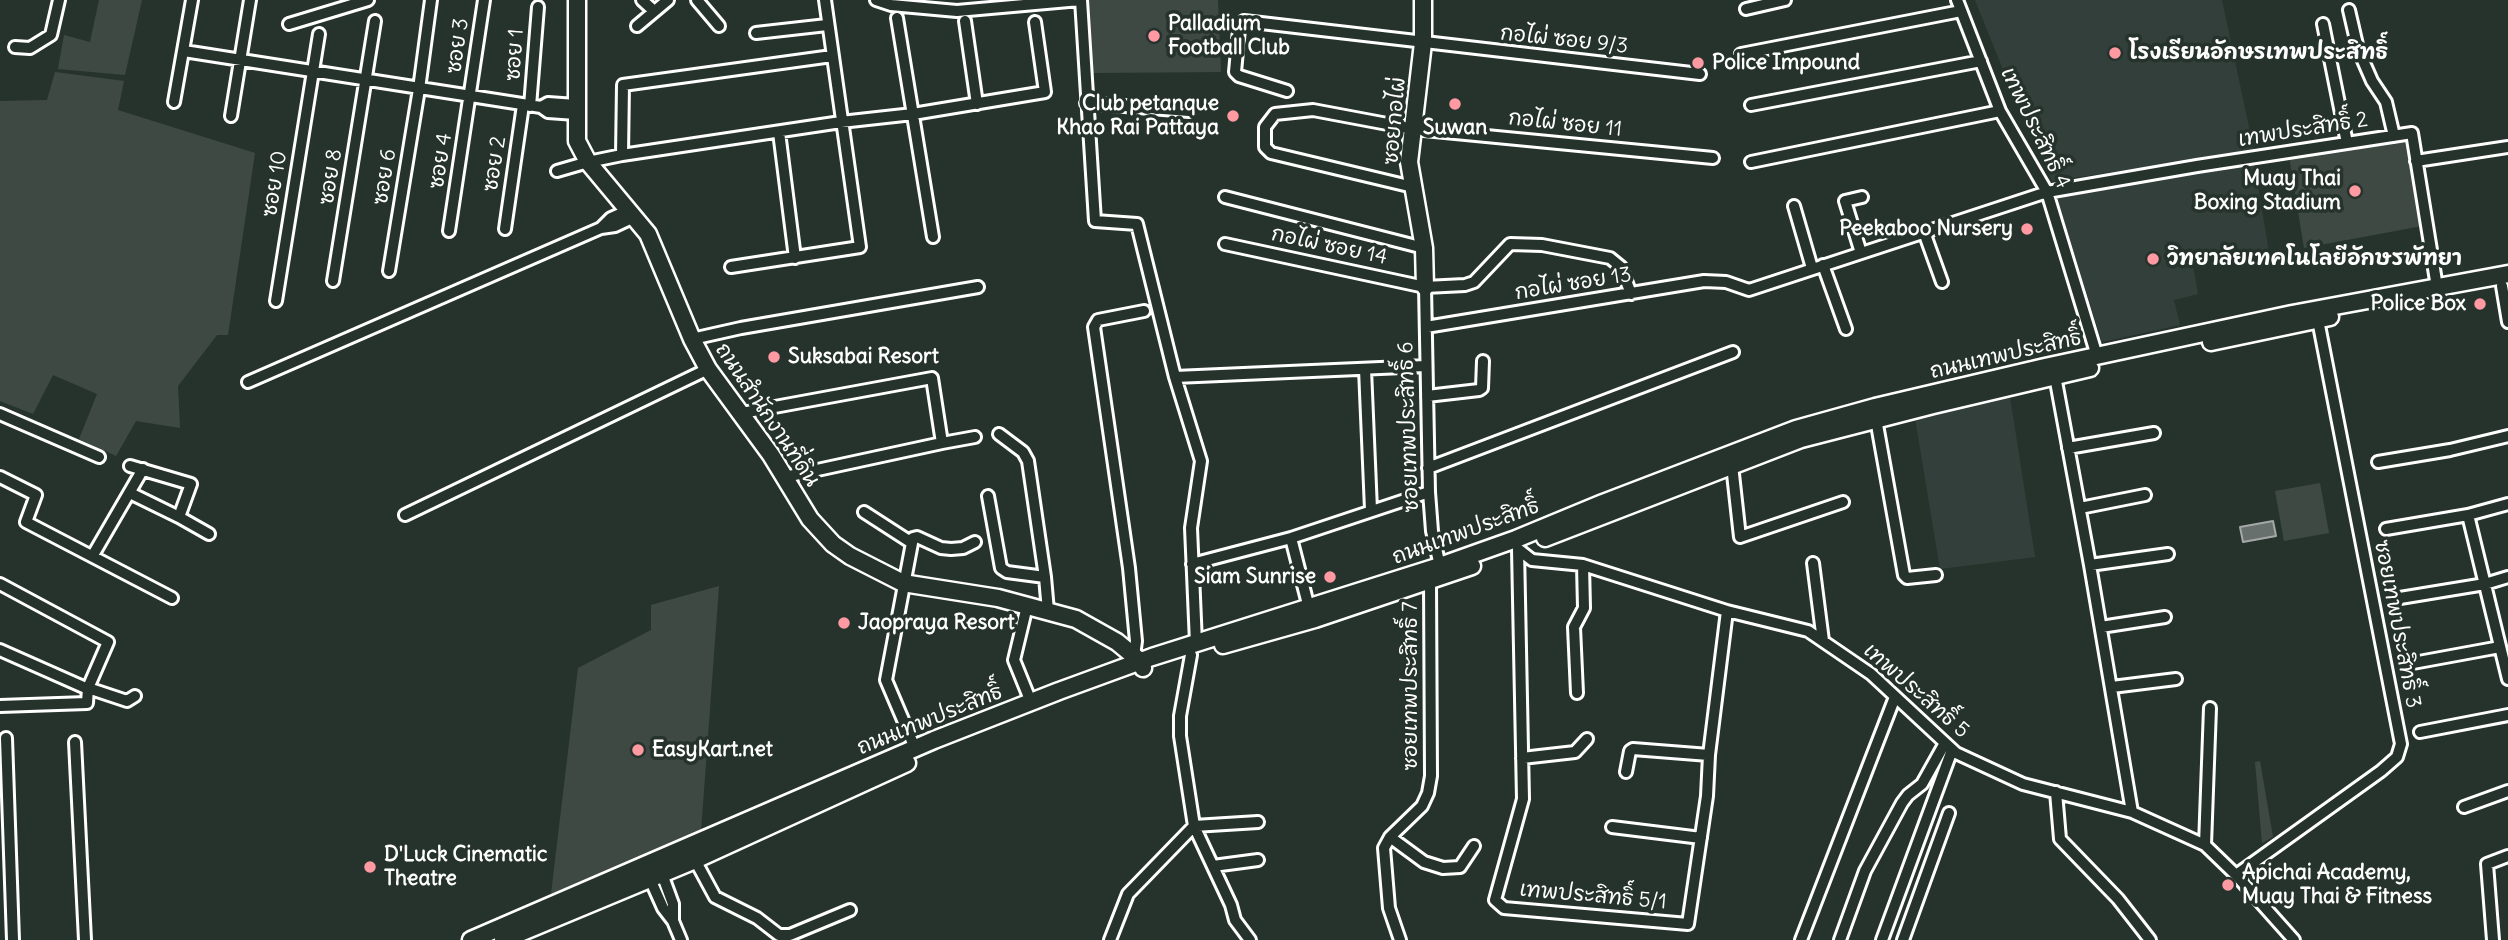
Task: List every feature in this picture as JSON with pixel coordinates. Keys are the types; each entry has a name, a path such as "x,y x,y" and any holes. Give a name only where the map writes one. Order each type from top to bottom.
{"main road":[{"name":"ถนนสำนักงานที่ดิน","path":"577,0 577,141 588,162 648,234 692,339 708,369 785,477 810,519 833,544 850,556 903,583 998,598 1076,619 1117,642 1139,662"},
{"name":"ซอยกอไผ่","path":"1423,0 1423,43 1409,162 1424,248 1425,287"},
{"name":"ถนนเทพประสิทธิ์","path":"1194,649 1516,539 1796,429 1875,407 2292,314 2437,287 2506,281"},
{"name":"ถนนเทพประสิทธิ์","path":"471,940 915,748 1031,702 1139,662 1315,619 1430,582 1801,439 2054,376 2506,281"},
{"path":"1430,582 1440,566"},
{"name":"ถนนเทพประสิทธิ์","path":"503,940 695,860 918,758 1139,662"}],"street":[{"path":"15,47 30,48 51,35 59,0"},
{"path":"174,102 192,0"},
{"path":"231,116 250,0"},
{"path":"289,24 368,0"},
{"name":"ซอย 6","path":"389,271 431,0"},
{"name":"ซอย 3","path":"470,97 484,0"},
{"path":"642,0 654,11"},
{"path":"637,26 668,0"},
{"path":"697,0 719,26"},
{"path":"731,267 860,247 825,0"},
{"path":"876,0 891,5 957,11 1081,0 1095,221 1137,224 1175,377 1201,461 1191,528 1194,649 1180,716 1180,736 1194,826 1231,905 1235,920 1250,940"},
{"path":"1746,9 1785,0"},
{"path":"1741,54 1959,6"},
{"name":"เทพประสิทธิ์ 4","path":"1959,6 2000,111 2047,192 2097,356"},
{"name":"ซอย 1","path":"532,106 538,7"},
{"path":"2348,10 2358,49 2372,81 2386,102 2394,136"},
{"path":"897,18 933,237"},
{"name":"ซอย 8","path":"333,281 375,21"},
{"path":"965,21 977,104"},
{"name":"กอไผ่ ซอย 9/3","path":"1287,91 1239,76 1235,72 1239,29 1244,21 1700,74"},
{"path":"556,171 622,155 841,122 913,114 1045,92 1035,22"},
{"path":"2323,24 2347,143"},
{"path":"756,33 827,25"},
{"name":"ซอย 10","path":"276,302 319,34"},
{"path":"184,51 470,97 532,106 548,103 576,110"},
{"path":"622,155 623,85 832,56"},
{"path":"1751,105 1981,61"},
{"name":"ซอย 4","path":"449,231 470,97"},
{"path":"1086,103 1189,111"},
{"name":"ซอย 2","path":"505,229 532,106"},
{"name":"กอไผ่ ซอย 11","path":"1413,187 1271,153 1265,147 1265,127 1275,114 1288,111 1325,111 1414,129 1713,158"},
{"path":"1751,162 2000,111"},
{"path":"779,132 795,258"},
{"name":"เทพประสิทธิ์ 2","path":"1861,253 2047,192 2412,133 2437,287"},
{"path":"2416,161 2508,147"},
{"path":"1225,197 1424,248"},
{"path":"1861,253 1845,201 1862,197"},
{"path":"1794,206 1817,267 1846,329"},
{"path":"248,382 601,228 611,218 631,214"},
{"path":"1924,232 1942,282"},
{"name":"กอไผ่ ซอย 14","path":"1225,244 1425,287 1474,282 1506,248 1516,244 1576,250 1611,258 1621,267 1631,294"},
{"name":"กอไผ่ ซอย 13","path":"1426,327 1704,281 1726,282 1749,290 1861,253"},
{"path":"2506,281 2508,322"},
{"path":"692,339 978,287"},
{"name":"ซอยเทพประสิทธิ์ 6","path":"1425,287 1429,492 1432,531 1440,566"},
{"path":"1139,662 1127,556 1094,327 1098,320 1144,311"},
{"name":"ซอยเทพประสิทธิ์ 3","path":"2236,875 2381,771 2397,757 2401,744 2318,320"},
{"path":"1428,468 1732,352"},
{"path":"1427,396 1479,390 1482,388 1483,360"},
{"path":"1175,377 1426,366"},
{"path":"405,516 708,369"},
{"path":"1365,369 1371,510"},
{"path":"2054,376 2080,508 2132,812"},
{"path":"741,413 932,378 942,443"},
{"path":"0,414 99,457"},
{"path":"1876,419 1904,575 1907,579 1936,575"},
{"path":"999,433 1023,452 1028,461 1048,611"},
{"path":"2068,448 2154,433"},
{"path":"2378,462 2450,450 2508,436"},
{"path":"785,477 975,437"},
{"path":"1732,465 1740,537 1843,502"},
{"path":"130,466 191,484 179,517"},
{"path":"93,555 143,470"},
{"path":"0,477 36,495 26,522 173,598"},
{"path":"1192,564 1291,538 1429,492"},
{"path":"130,494 209,534"},
{"path":"2080,508 2146,495"},
{"path":"988,496 1001,568 1007,572 1045,577"},
{"path":"2386,529 2508,505"},
{"path":"864,512 912,543"},
{"path":"2468,515 2508,679"},
{"path":"915,748 886,680 913,538 951,549 963,548 975,542"},
{"path":"1291,538 1309,608"},
{"name":"เทพประสิทธิ์ 5","path":"1518,549 1532,560 1583,565 1727,611 1808,631 1871,674 1949,747 2023,784 2132,812 2205,845 2236,875 2294,940"},
{"name":"เทพประสิทธิ์ 5/1","path":"1518,549 1523,799 1495,900 1504,908 1688,924 1707,796 1709,755 1727,611"},
{"path":"2090,565 2168,554"},
{"path":"1812,563 1823,641"},
{"path":"1577,694 1574,626 1584,608 1583,565"},
{"path":"2400,598 2485,584 2508,577"},
{"name":"ซอยเทพประสิทธิ์ 7","path":"1390,836 1422,806 1431,776 1430,582"},
{"path":"0,584 108,642 88,688 86,703 0,706"},
{"path":"1027,606 1014,660 1031,702"},
{"path":"2101,627 2165,617"},
{"path":"2413,663 2500,647"},
{"path":"0,650 5,655 127,701 135,695"},
{"path":"2112,687 2176,679"},
{"path":"1801,940 1895,697"},
{"path":"2205,845 2210,708"},
{"path":"2420,732 2508,715"},
{"path":"6,738 13,940"},
{"path":"1522,758 1575,752 1587,739"},
{"path":"75,742 85,940"},
{"path":"1840,940 1865,871 1902,803 1922,784 1949,747"},
{"path":"1882,940 1949,747"},
{"path":"1626,772 1630,751 1633,749 1709,755"},
{"path":"2465,807 2508,791"},
{"path":"2056,792 2060,839 2118,899 2150,940"},
{"path":"1903,940 1949,813"},
{"path":"1110,940 1128,894 1194,826 1258,822"},
{"path":"1612,827 1701,838"},
{"path":"1400,940 1389,908 1384,848 1390,836 1424,862 1443,868 1460,867 1474,846"},
{"path":"2493,940 2487,864 2508,856"},
{"path":"695,860 715,897 757,918 779,935 790,935 850,910"},
{"path":"1213,866 1258,860"},
{"path":"656,877 673,904 673,921 681,940"}],"shaded area":[{"path":"99,0 142,0 125,75 58,69 64,35 90,42"},
{"name":"Palladium Football Club","path":"1087,0 1218,0 1221,72 1090,73"},
{"name":"โรงเรียนอักษรเทพประสิทธิ์","path":"1975,0 2222,0 2254,151 2052,181 2018,107"},
{"path":"55,72 124,81 118,110 255,153 228,335 217,335 178,386 180,428 136,421 116,456 79,439 97,394 53,375 33,414 0,401 0,101 47,100"},
{"name":"Muay Thai Boxing Stadium","path":"2406,139 2422,226 2304,248 2289,156"},
{"name":"วิทยาลัยเทคโนโลยีอักษรพัทยา","path":"2254,163 2269,252 2193,266 2198,294 2174,300 2180,325 2102,342 2055,193"},
{"path":"2010,397 2035,557 1940,569 1915,418"},
{"path":"2320,483 2329,533 2284,541 2275,491"},
{"path":"2273,521 2276,536 2243,542 2240,527"},
{"name":"EasyKart.net","path":"719,586 701,831 551,894 578,668 651,630 651,605"},
{"path":"2260,761 2273,837 2262,843 2255,762"}],"place":[{"name":"Palladium Football Club","path":"1154,36"},
{"name":"โรงเรียนอักษรเทพประสิทธิ์","path":"2115,53"},
{"name":"Police Impound","path":"1698,63"},
{"name":"Suwan","path":"1455,104"},
{"name":"Club petanque Khao Rai Pattaya","path":"1233,116"},
{"name":"Muay Thai Boxing Stadium","path":"2355,191"},
{"name":"Peekaboo Nursery","path":"2027,229"},
{"name":"วิทยาลัยเทคโนโลยีอักษรพัทยา","path":"2153,259"},
{"name":"Police Box","path":"2480,304"},
{"name":"Suksabai Resort","path":"774,357"},
{"name":"Siam Sunrise","path":"1330,577"},
{"name":"Jaopraya Resort","path":"844,623"},
{"name":"EasyKart.net","path":"638,750"},
{"name":"D'Luck Cinematic Theatre","path":"370,867"},
{"name":"Apichai Academy, Muay Thai & Fitness","path":"2228,885"}]}
